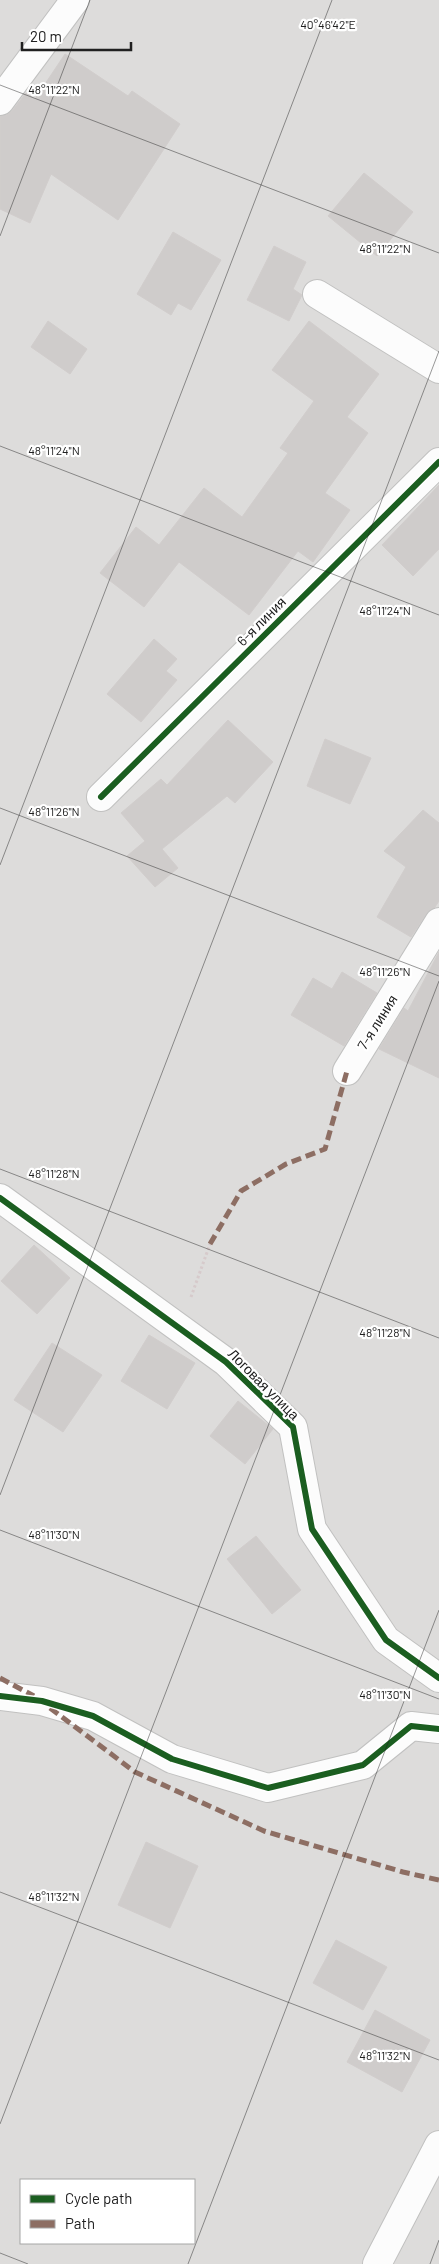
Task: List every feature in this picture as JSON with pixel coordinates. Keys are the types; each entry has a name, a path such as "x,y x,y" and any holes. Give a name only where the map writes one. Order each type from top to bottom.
{"street":[{"path":"0,101 75,0"},
{"path":"316,294 439,370"},
{"name":"6-я линия","path":"102,797 439,462"},
{"name":"7-я линия","path":"347,1071 439,922"},
{"name":"Логовая улица","path":"0,1198 226,1362 293,1427 312,1529 386,1640 439,1678"},
{"path":"0,1696 42,1701 93,1716 172,1759 268,1788 363,1765 411,1726 439,1729"},
{"path":"377,2264 439,2145"}],"path":[{"path":"179,1328 210,1244"}],"shaded area":[{"path":"0,0 439,0 439,2264 0,2264"}],"building":[{"path":"65,54 128,96 132,91 180,124 118,220 51,174 30,223 0,209 0,116 7,115 12,111 26,93 35,99"},
{"path":"364,173 413,212 377,256 328,216"},
{"path":"173,232 221,260 191,310 178,303 171,315 137,294"},
{"path":"274,246 306,262 293,289 302,295 289,321 247,300"},
{"path":"48,321 87,349 70,374 31,347"},
{"path":"309,321 379,374 347,417 368,433 325,493 350,510 313,562 298,551 249,615 179,562 144,607 100,573 136,527 159,545 204,488 242,517 288,453 280,448 314,401 272,370"},
{"path":"439,485 439,549 413,576 382,545"},
{"path":"154,639 177,659 166,671 177,680 141,722 107,694"},
{"path":"228,720 273,762 235,803 227,796 162,849 178,868 155,887 127,856 145,841 121,813 161,779 167,785"},
{"path":"325,739 371,758 350,804 307,786"},
{"path":"423,810 439,823 439,901 426,914 411,937 377,917 406,867 384,851"},
{"path":"439,952 439,1078 379,1049 404,1008 408,1011"},
{"path":"342,972 377,993 344,1046 291,1015 313,978 332,989"},
{"path":"34,1245 70,1278 37,1314 1,1281"},
{"path":"149,1335 195,1363 167,1409 121,1381"},
{"path":"52,1343 102,1375 63,1432 14,1400"},
{"path":"238,1401 273,1429 245,1464 210,1436"},
{"path":"256,1536 301,1590 272,1614 227,1559"},
{"path":"146,1842 198,1866 170,1928 118,1905"},
{"path":"336,1940 387,1967 363,2010 313,1983"},
{"path":"375,2010 430,2040 402,2092 347,2062"}],"marked path":[{"path":"210,1244 241,1191 286,1164 325,1149 347,1071"},
{"path":"0,1678 34,1696"},
{"path":"50,1708 135,1772 264,1831 403,1872 439,1880"}],"cycle path":[{"path":"101,797 439,462"},
{"path":"0,1198 226,1362 293,1427 312,1529 386,1640 439,1678"},
{"path":"0,1696 42,1701 93,1716 172,1759 268,1788 363,1765 411,1726 439,1729"}]}
